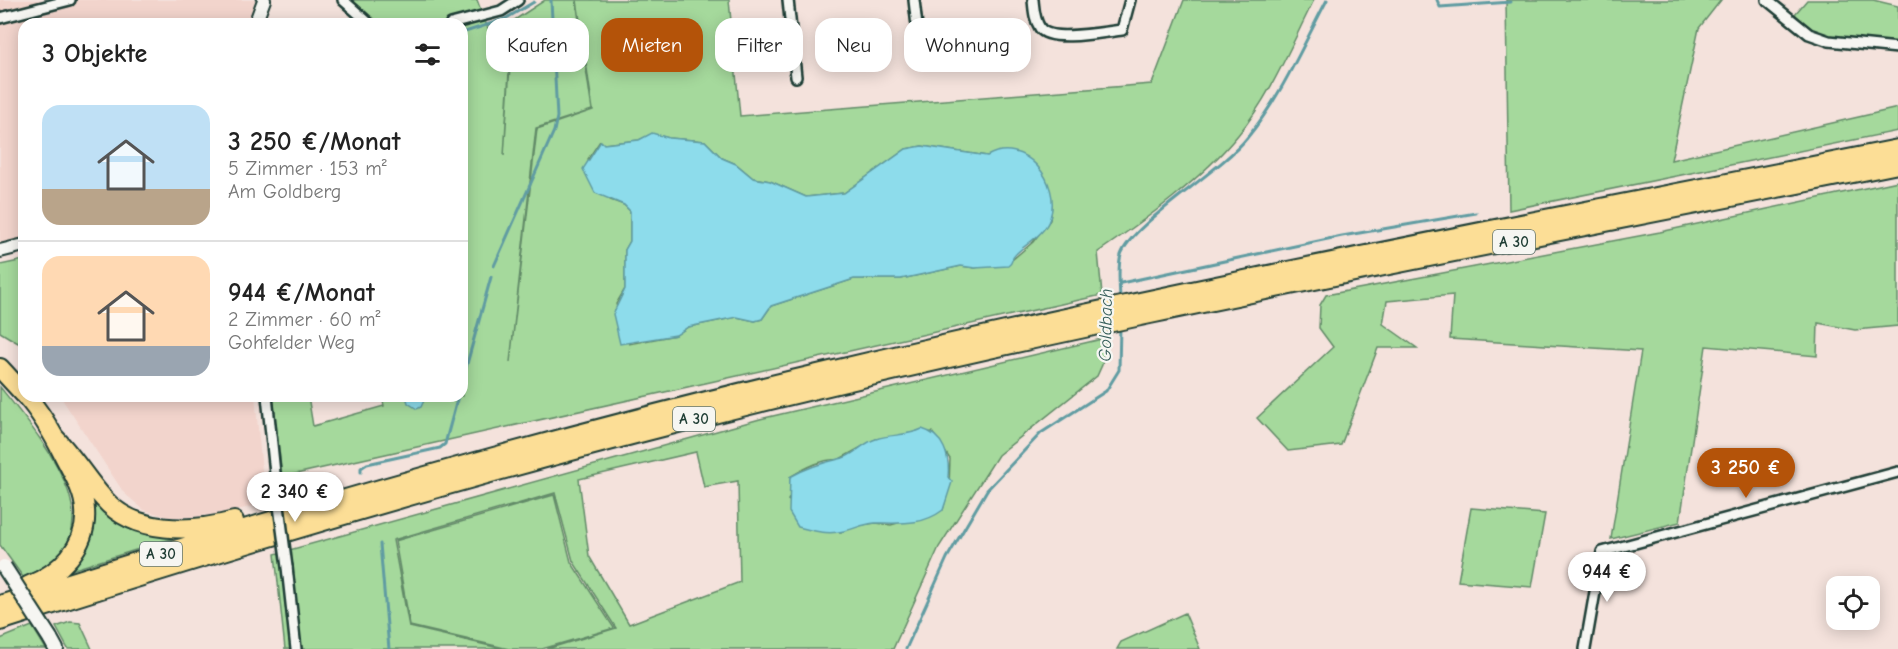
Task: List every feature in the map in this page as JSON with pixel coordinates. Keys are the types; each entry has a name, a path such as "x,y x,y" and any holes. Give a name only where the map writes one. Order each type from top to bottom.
{"highway":[{"name":"A 30","path":"0,605 323,505 548,441 705,401 1898,148"},
{"name":"A 30","path":"1130,312 1898,164"},
{"name":"A 30","path":"0,621 108,586 510,468 670,425 1106,317"},
{"path":"0,368 18,387"},
{"path":"30,402 54,437 105,501 134,520 148,525 165,528 201,527 228,523 303,502 323,505"},
{"path":"0,595 38,582 57,570 74,553 84,526 85,510 81,493 54,437"},
{"path":"0,631 84,603 108,586"}],"main road":[{"path":"2,565 53,644"}],"street":[{"path":"0,18 70,0"},
{"path":"257,18 264,0"},
{"path":"343,0 363,18"},
{"path":"468,20 501,11 518,0"},
{"path":"788,0 796,76"},
{"path":"914,0 916,18"},
{"path":"1034,0 1035,18 1041,30 1054,37 1122,30 1130,0"},
{"path":"1767,0 1809,34 1829,41 1898,48"},
{"path":"0,251 18,246"},
{"path":"268,402 296,649"},
{"path":"1586,649 1602,552 1898,472"}],"shaded area":[{"path":"0,0 255,0 249,18 18,18 18,240 0,245"},
{"path":"64,402 256,402 265,503 226,513 168,517 144,510 124,493"}],"green space":[{"path":"347,0 477,0 486,23 486,72 509,72 504,156 510,72 586,72 592,110 536,128 510,362 537,129 593,110 587,72 589,18 580,18 577,0 729,0 731,18 715,18 715,72 736,72 740,116 1152,84 1184,0 1314,0 1261,104 1238,135 1190,183 1153,213 1098,252 1102,295 282,477 274,402 309,402 313,426 384,406 383,402 468,402 468,18 366,18","holes":["652,134 705,141 722,158 736,164 753,178 770,181 806,197 844,193 906,149 922,146 987,156 1052,205 1050,220 1033,242 1013,259 975,268 961,266 901,279 854,279 771,306 762,319 755,321 737,317 688,327 676,335 629,344 616,304 625,289 625,250 630,241 630,211 624,205 610,200 588,159 600,141 603,144 639,140"]},
{"path":"545,0 576,0 579,18 518,18"},
{"path":"1506,0 1721,0 1699,28 1671,160 1898,108 1898,131 1509,210"},
{"path":"1807,0 1873,0 1898,6 1898,44 1830,37 1812,32 1795,14"},
{"path":"1898,181 1898,326 1855,330 1818,323 1817,356 1706,346 1680,522 1611,539 1641,351 1450,339 1453,295 1387,301 1383,324 1417,348 1378,348 1341,445 1288,451 1257,418 1333,347 1319,328 1320,305 1326,295 1660,232"},
{"path":"18,261 18,343 0,332 0,265"},
{"path":"1106,338 1102,365 1097,376 998,455 939,547 893,649 547,649 616,628 573,561 555,493 393,540 409,627 503,649 285,649 275,554 760,419","holes":["932,432 950,459 949,487 943,510 891,525 876,523 853,526 841,532 828,531 788,500 790,477 807,468 820,462 838,460 876,439","696,452 704,487 738,481 740,582 629,624 589,556 579,479"]},
{"path":"0,387 36,433 53,460 67,487 73,513 70,538 54,560 23,577 0,545"},
{"path":"554,495 571,562 614,628 542,649 509,649 410,626 395,541"},
{"path":"90,497 112,517 133,529 157,534 187,534 68,571 86,545 90,529"},
{"path":"1471,508 1545,514 1532,587 1458,581"},
{"path":"1185,613 1200,649 1117,649 1121,642"},
{"path":"70,622 80,623 92,649 68,649 56,627"},
{"path":"32,626 46,649 0,649 0,639"}],"water":[{"path":"652,133 669,138 705,141 722,158 736,164 753,178 770,181 806,197 844,193 906,149 922,146 987,156 1001,151 1014,152 1026,157 1045,177 1052,204 1050,218 1044,230 1015,255 1008,266 975,268 961,266 901,279 854,279 771,306 762,319 755,321 737,317 688,327 676,335 620,344 613,314 625,289 625,250 630,241 630,211 624,205 595,193 583,169 601,141 604,144 639,140"},
{"path":"408,402 423,402 417,409"},
{"path":"922,429 936,436 944,448 948,462 948,477 952,482 943,510 919,521 875,523 832,533 798,527 789,512 790,477 814,466 844,458 876,439"}],"waterway":[{"path":"494,266 554,131 557,117 551,0"},
{"name":"Goldbach","path":"1120,301 1120,260 1128,242 1158,213 1218,166 1247,138 1281,89 1327,0"},
{"path":"1437,0 1440,7 1511,2"},
{"path":"468,31 505,19 534,2"},
{"path":"1121,283 1342,236 1476,213"},
{"path":"468,360 491,277"},
{"name":"Goldbach","path":"906,649 947,558 987,490 1041,433 1106,391 1119,370 1120,326"},
{"path":"361,472 361,468 367,464 440,448 445,444 456,402"},
{"path":"380,544 389,649"}]}
